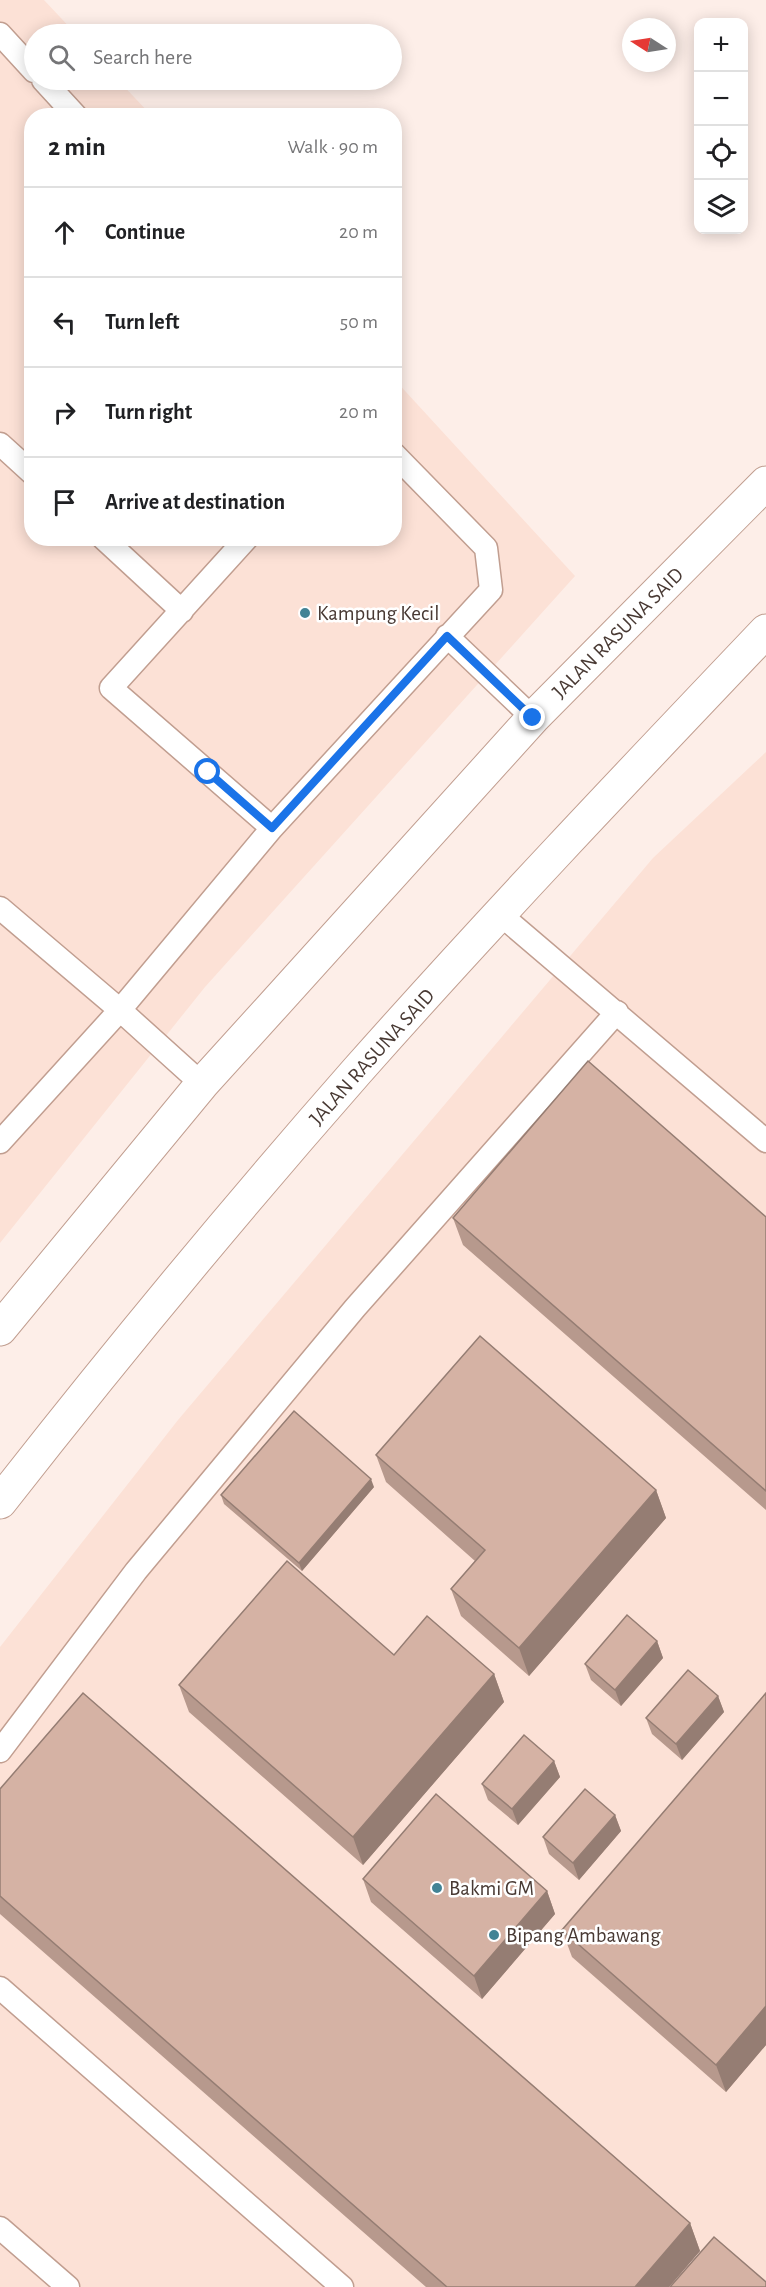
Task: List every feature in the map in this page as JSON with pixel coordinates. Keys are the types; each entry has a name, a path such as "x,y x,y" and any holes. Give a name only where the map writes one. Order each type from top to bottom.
{"street":[{"name":"JALAN RASUNA SAID","path":"0,1329 202,1084 533,718 766,483"},
{"name":"JALAN RASUNA SAID","path":"0,1502 117,1354 357,1071 766,631"}],"lane":[{"path":"0,34 24,60"},
{"path":"52,90 69,108"},
{"path":"0,444 24,466"},
{"path":"0,1142 120,1011 272,828 491,590 486,548 402,462"},
{"path":"112,546 182,610"},
{"path":"240,546 111,688 272,828"},
{"path":"447,636 533,718"},
{"path":"0,908 202,1084"},
{"path":"501,915 766,1141"},
{"path":"0,1751 136,1571 355,1308 617,1012"},
{"path":"0,1988 342,2287"},
{"path":"0,2228 68,2287"}],"shaded area":[{"path":"0,0 44,0 67,24 24,24 24,90 127,90 144,108 24,108 24,546 402,546 402,388 575,576 205,987 0,1243"},
{"path":"766,752 766,2287 0,2287 0,1647 178,1420 653,858"}],"building":[{"path":"588,1061 766,1217 766,1491 453,1218"},
{"path":"480,1336 656,1490 519,1648 451,1589 485,1550 376,1455"},
{"path":"294,1411 371,1479 299,1563 221,1495"},
{"path":"287,1561 394,1655 427,1616 494,1674 353,1837 179,1685"},
{"path":"627,1615 657,1641 615,1690 585,1664"},
{"path":"688,1670 718,1696 676,1744 646,1718"},
{"path":"83,1693 690,2223 635,2287 447,2287 0,1896 0,1789"},
{"path":"766,1693 766,2006 716,2065 562,1930"},
{"path":"524,1735 554,1761 512,1809 482,1784"},
{"path":"585,1789 615,1815 573,1863 543,1837"},
{"path":"436,1794 547,1891 474,1976 363,1879"},
{"path":"714,2237 766,2282 766,2287 670,2287"}],"place":[{"name":"Kampung Kecil","path":"305,613"},
{"name":"Bakmi GM","path":"437,1888"},
{"name":"Bipang Ambawang","path":"494,1935"}],"route":[{"path":"208,772 272,828 447,636 533,718"}]}
